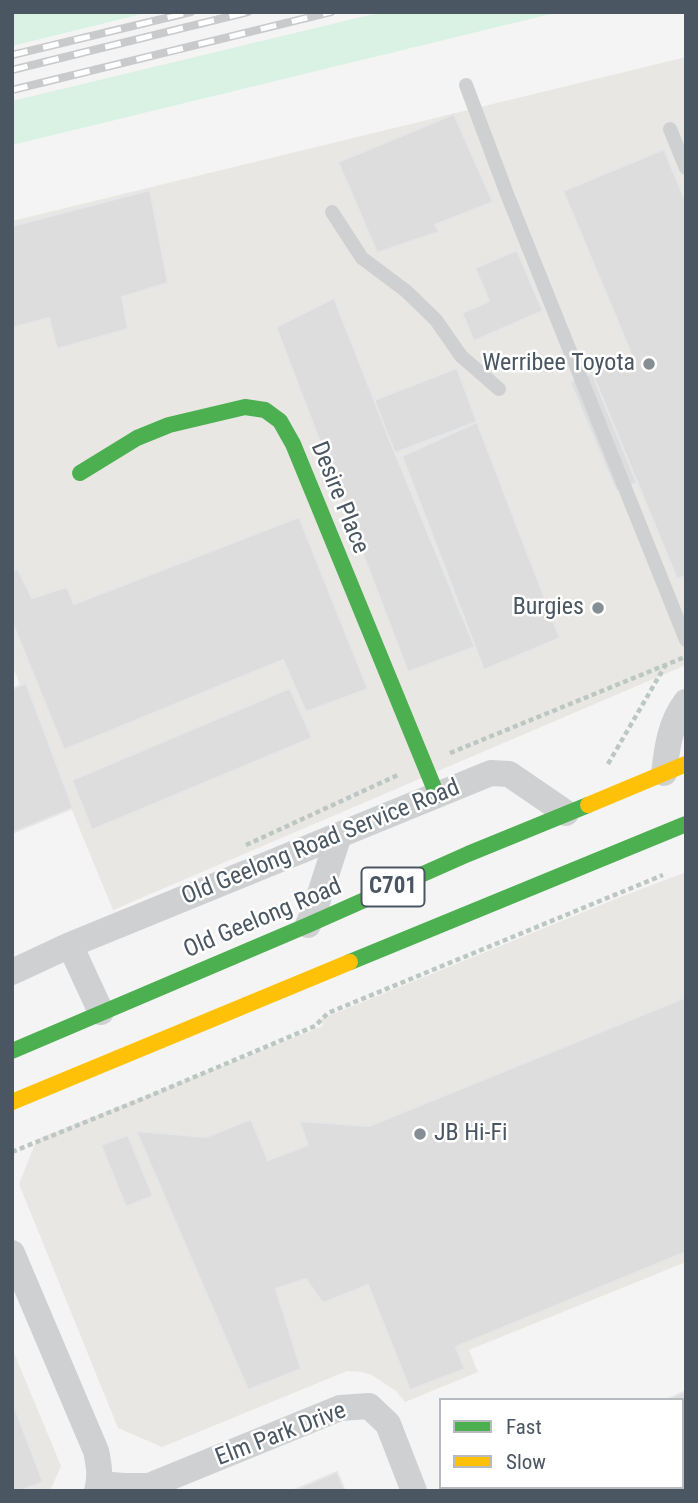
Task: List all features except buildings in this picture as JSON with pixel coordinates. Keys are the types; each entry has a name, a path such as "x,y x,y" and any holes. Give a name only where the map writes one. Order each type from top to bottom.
{"main road":[{"name":"Desire Place","path":"80,473 137,438 169,425 245,407 265,410 280,421 293,444 437,795"},
{"name":"Old Geelong Road","path":"12,1051 104,1017 566,813 673,774"},
{"name":"C701","path":"12,1102 119,1051 684,822"}],"street":[{"path":"673,774 667,751 673,724 686,702"},
{"name":"Old Geelong Road Service Road","path":"12,972 70,945 491,774 509,774 566,813"},
{"path":"308,925 338,835"},
{"path":"70,945 104,1017"},
{"name":"Elm Park Drive","path":"12,1253 96,1451 99,1467 98,1487 149,1486 340,1408 369,1406 388,1424 414,1491"}],"lane":[{"path":"466,85 686,640"},
{"path":"670,129 686,168"},
{"path":"332,212 362,258 406,291 436,320 461,356 499,389"}],"path":[{"path":"237,849 424,763 686,657"},
{"path":"608,765 665,665"},
{"path":"12,1152 315,1026 328,1013 663,875"}],"shaded area":[{"path":"686,57 686,665 113,910 12,665 12,221"},
{"path":"686,872 686,1262 469,1350 478,1372 405,1402 396,1391 372,1375 347,1371 162,1447 118,1428 19,1184 37,1139 323,1026 321,1019"},
{"path":"12,1348 61,1466 50,1491 12,1491"}],"green space":[{"path":"12,12 150,12 12,46"},
{"path":"382,12 559,12 12,145 12,101"}],"railway":[{"path":"12,55 191,12"},
{"path":"12,70 248,12"},
{"path":"12,90 331,12"}],"traffic: fast":[{"path":"80,473 137,438 169,425 245,407 265,410 280,421 293,444 437,795"},
{"path":"12,1051 588,805"},
{"path":"350,962 686,824"}],"traffic: slow":[{"path":"588,805 686,764"},
{"path":"12,1102 350,962"}],"place":[{"name":"Werribee Toyota","path":"649,364"},
{"name":"Burgies","path":"598,608"},
{"name":"JB Hi-Fi","path":"420,1134"}]}
